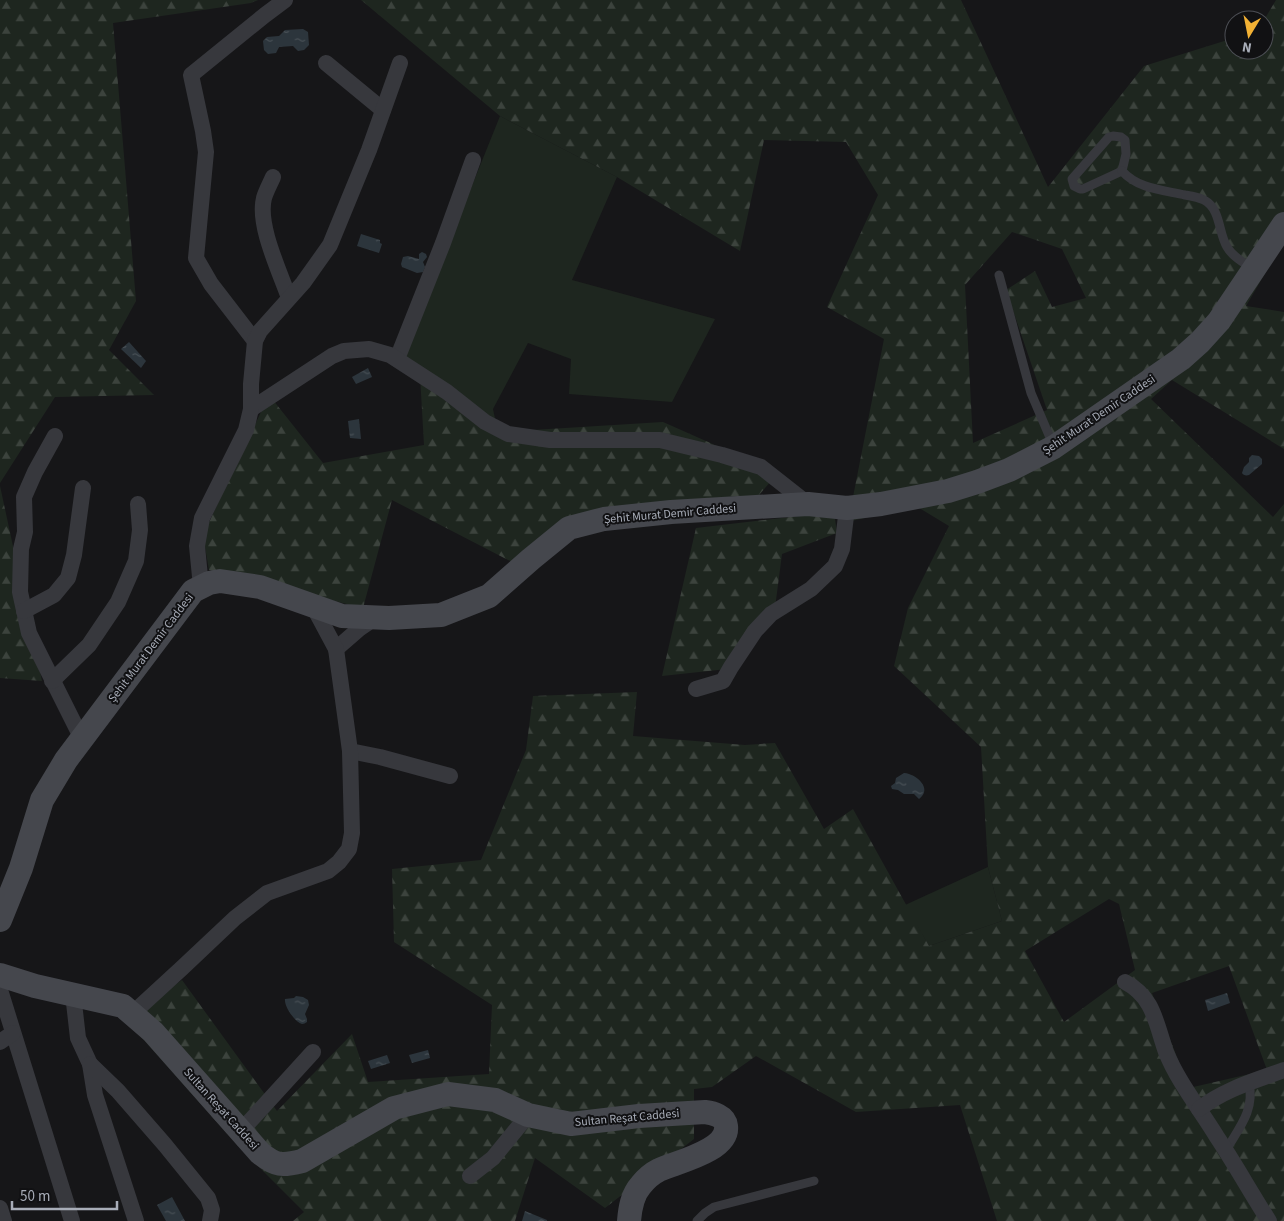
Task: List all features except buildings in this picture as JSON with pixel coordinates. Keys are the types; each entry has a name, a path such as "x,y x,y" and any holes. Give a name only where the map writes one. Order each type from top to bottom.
{"street":[{"path":"255,341 211,284 196,258 206,152 192,75 286,0"},
{"path":"326,63 383,110"},
{"path":"201,587 197,546 202,518 246,430 251,409 255,341 260,331 303,283 330,245 369,150 400,63"},
{"path":"397,360 443,244 473,160"},
{"path":"273,177 264,199 263,214 268,240 289,298"},
{"name":"Şehit Murat Demir Caddesi","path":"3,907 21,868 42,800 66,760 193,591 208,583 220,582 260,587 342,616 389,618 441,615 489,596 569,528 604,519 671,512 808,504 847,508 881,504 948,491 977,482 1009,470 1054,447 1181,359 1219,321 1284,224"},
{"path":"251,409 338,353 369,349 390,355 447,392 485,422 508,434 550,440 660,440 722,455 761,467 808,504"},
{"path":"55,436 35,472 24,497 25,532 21,549 20,592 29,633 82,739"},
{"path":"24,612 54,595 68,578 74,555 83,488"},
{"path":"52,681 89,645 118,602 136,561 140,530 138,504"},
{"path":"696,689 723,681 755,631 770,614 811,589 835,566 842,549 847,508"},
{"path":"132,1014 235,918 267,893 328,871 339,862 348,849 352,833 350,750 336,649 313,606"},
{"path":"336,649 358,629 374,618"},
{"path":"350,750 450,776"},
{"name":"Sultan Reşat Caddesi","path":"0,975 35,986 123,1006 153,1032 260,1153 271,1162 286,1165 302,1162 394,1108 448,1094 495,1100 528,1115 571,1124 639,1116 705,1112 721,1117 726,1127 724,1136 717,1145 696,1156 656,1171 640,1185 631,1204 629,1221"},
{"path":"1126,982 1140,991 1149,1004 1170,1061 1269,1221"},
{"path":"0,990 7,1038 72,1221"},
{"path":"73,994 78,1038 90,1064 94,1095 136,1221"},
{"path":"240,1132 313,1052"},
{"path":"90,1064 118,1091 208,1198 212,1210 210,1221"},
{"path":"1199,1108 1225,1092 1284,1070"},
{"path":"470,1176 493,1158 528,1115"},
{"path":"0,1208 4,1221"}],"lane":[{"path":"1113,136 1125,140 1126,154 1122,171 1083,189 1077,188 1072,183 1072,179 1109,137 1113,136"},
{"path":"1122,171 1130,179 1143,185 1199,198 1208,203 1215,212 1226,247 1254,270"},
{"path":"1000,275 1032,393 1054,447"},
{"path":"1226,1150 1248,1113 1251,1098 1249,1083"},
{"path":"697,1221 714,1208 814,1181"}],"green space":[{"path":"0,0 258,0 251,3 113,23 136,301 109,350 154,395 55,397 0,483"},
{"path":"361,0 961,0 1048,187 1144,66 1224,41 1224,60 1274,60 1274,10 1270,10 1276,0 1284,0 1284,241 1246,306 1284,312 1284,449 1172,380 1151,399 1273,517 1284,504 1284,1221 997,1221 960,1105 856,1112 756,1056 712,1087 694,1089 694,1139 605,1208 535,1158 515,1221 293,1221 304,1212 239,1147 126,1020 182,980 277,1111 352,1034 368,1082 489,1074 492,1005 394,942 392,869 481,860 526,750 533,696 637,692 633,736 745,745 775,743 824,829 853,809 929,946 1002,921 988,867 981,747 894,666 908,608 949,526 916,506 847,522 884,339 827,307 878,195 846,142 764,140 740,251 617,177 500,116","holes":["1012,232 1062,249 1086,298 1052,307 1035,271 1006,290 1047,410 973,443 965,285","1109,899 1119,904 1135,970 1064,1022 1025,951","1229,966 1267,1070 1189,1088 1152,993"]},
{"path":"500,116 617,177 572,280 715,319 672,402 569,394 571,359 528,343 493,409 498,432 404,355"},
{"path":"420,375 498,432 663,422 778,473 759,495 561,532 516,564 392,500 363,608 209,570 203,535 269,395 323,463 424,445"},
{"path":"0,486 42,681 0,678"},
{"path":"834,512 837,533 782,554 773,623 727,669 662,676 696,528"},
{"path":"988,867 1002,921 929,946 905,905"}],"water":[{"path":"303,29 308,32 309,45 304,50 298,51 293,46 279,47 276,53 268,54 264,50 263,41 267,37 279,36 285,30"},
{"path":"361,234 380,240 382,244 379,253 357,246"},
{"path":"422,252 427,257 423,262 425,267 423,272 417,273 402,267 403,257 408,256 419,259 419,254"},
{"path":"129,342 146,361 141,368 121,349"},
{"path":"368,368 372,377 356,384 352,377"},
{"path":"359,419 361,439 350,438 348,421"},
{"path":"1252,455 1259,456 1262,459 1262,464 1249,475 1245,475 1242,473 1244,467"},
{"path":"904,773 914,776 922,783 924,791 919,799 914,794 904,794 892,789 891,786 895,783 896,778"},
{"path":"1227,993 1230,1003 1208,1011 1205,1000"},
{"path":"296,996 308,1000 309,1005 305,1014 307,1022 303,1024 293,1017 285,1002 285,999"},
{"path":"428,1050 430,1058 412,1063 409,1055"},
{"path":"387,1055 390,1063 371,1069 368,1061"},
{"path":"172,1197 185,1221 166,1221 157,1205"},
{"path":"525,1211 547,1220 547,1221 522,1221"}]}
